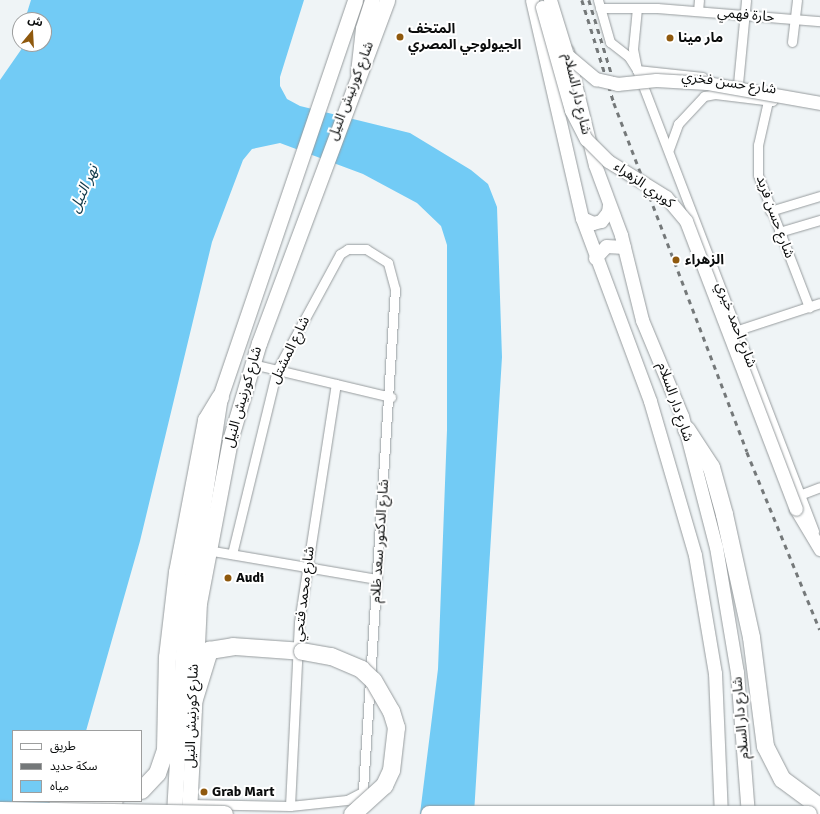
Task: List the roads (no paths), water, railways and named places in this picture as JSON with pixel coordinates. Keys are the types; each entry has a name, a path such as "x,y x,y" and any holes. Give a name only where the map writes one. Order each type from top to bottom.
{"highway":[{"path":"142,789 157,773 165,750 167,657 177,572 206,420 220,397"},
{"path":"686,429 707,458 722,508 751,637 765,746 782,779 820,808"},
{"path":"192,705 209,650 233,646 299,651 331,656 361,669 373,680 391,711 396,727 391,770 384,785 352,814"},
{"path":"45,811 73,804 100,802"},
{"path":"0,810 224,814"},
{"path":"429,814 808,814"}],"main road":[{"name":"شارع كورنيش النيل","path":"174,814 185,620 220,397 354,0"},
{"path":"358,72 363,28 372,0"},
{"name":"شارع كورنيش النيل","path":"189,809 192,705 206,550 230,440 252,364 320,173 349,93 387,0"},
{"name":"شارع دار السلام","path":"555,0 591,153 624,247 642,320 686,429 728,608 741,706 748,814"},
{"path":"541,2 567,55 596,79 617,84 656,80 707,83 820,103"},
{"name":"شارع دار السلام","path":"541,2 582,218 595,258 650,401 695,555 715,673 721,814"},
{"name":"كوبري الزهراء","path":"541,2 571,110 586,139 608,161 666,198 686,221 796,509 816,537"},
{"path":"582,218 589,222 600,221 608,212 609,205"},
{"path":"595,258 606,246 624,247"},
{"name":"شارع احمد خيري","path":"816,537 820,549"}],"street":[{"path":"698,11 699,0"},
{"path":"736,96 746,0"},
{"path":"792,42 797,0"},
{"path":"599,4 610,42 629,57 638,70"},
{"name":"حارة فهمي","path":"599,4 657,4 698,11 820,21"},
{"name":"شارع احمد خيري","path":"631,5 633,49 638,70 802,494 816,537"},
{"name":"شارع حسن فخري","path":"638,70 738,83 820,97"},
{"name":"شارع حسن فخري","path":"669,149 678,124 695,103 715,94 820,109"},
{"name":"شارع حسن فريد","path":"768,101 757,159 770,211 809,307"},
{"path":"770,211 820,196"},
{"path":"779,232 820,220"},
{"name":"شارع المشتل","path":"232,554 277,370 330,270 348,249 366,249 388,263 395,289"},
{"name":"شارع الدكتور سعد ظلام","path":"363,792 391,397 395,289"},
{"path":"738,330 820,303"},
{"path":"252,364 391,397"},
{"name":"شارع محمد فتحي","path":"290,806 299,651 306,567 336,384"},
{"path":"802,494 820,487"},
{"path":"206,550 377,579"},
{"path":"189,809 290,806 347,800 363,792 362,814"}],"water":[{"name":"نهر النيل","path":"31,0 304,0 280,77 280,86 287,99 300,106 410,133 471,170 488,184 497,207 502,357 474,814 420,814 438,669 447,430 447,245 441,226 417,203 363,174 280,143 252,149 243,160 212,242 140,541 86,730 12,730 12,802 66,802 0,814 0,80 19,52 52,52 52,12 27,12"}],"railway":[{"path":"582,0 614,103 747,452 820,630"},
{"path":"589,0 614,82"}],"place":[{"name":"المتخف الجيولوجي المصري","path":"400,37"},
{"name":"مار مينا","path":"670,38"},
{"name":"الزهراء","path":"676,260"},
{"name":"Audi","path":"228,578"},
{"name":"Grab Mart","path":"204,792"}]}
